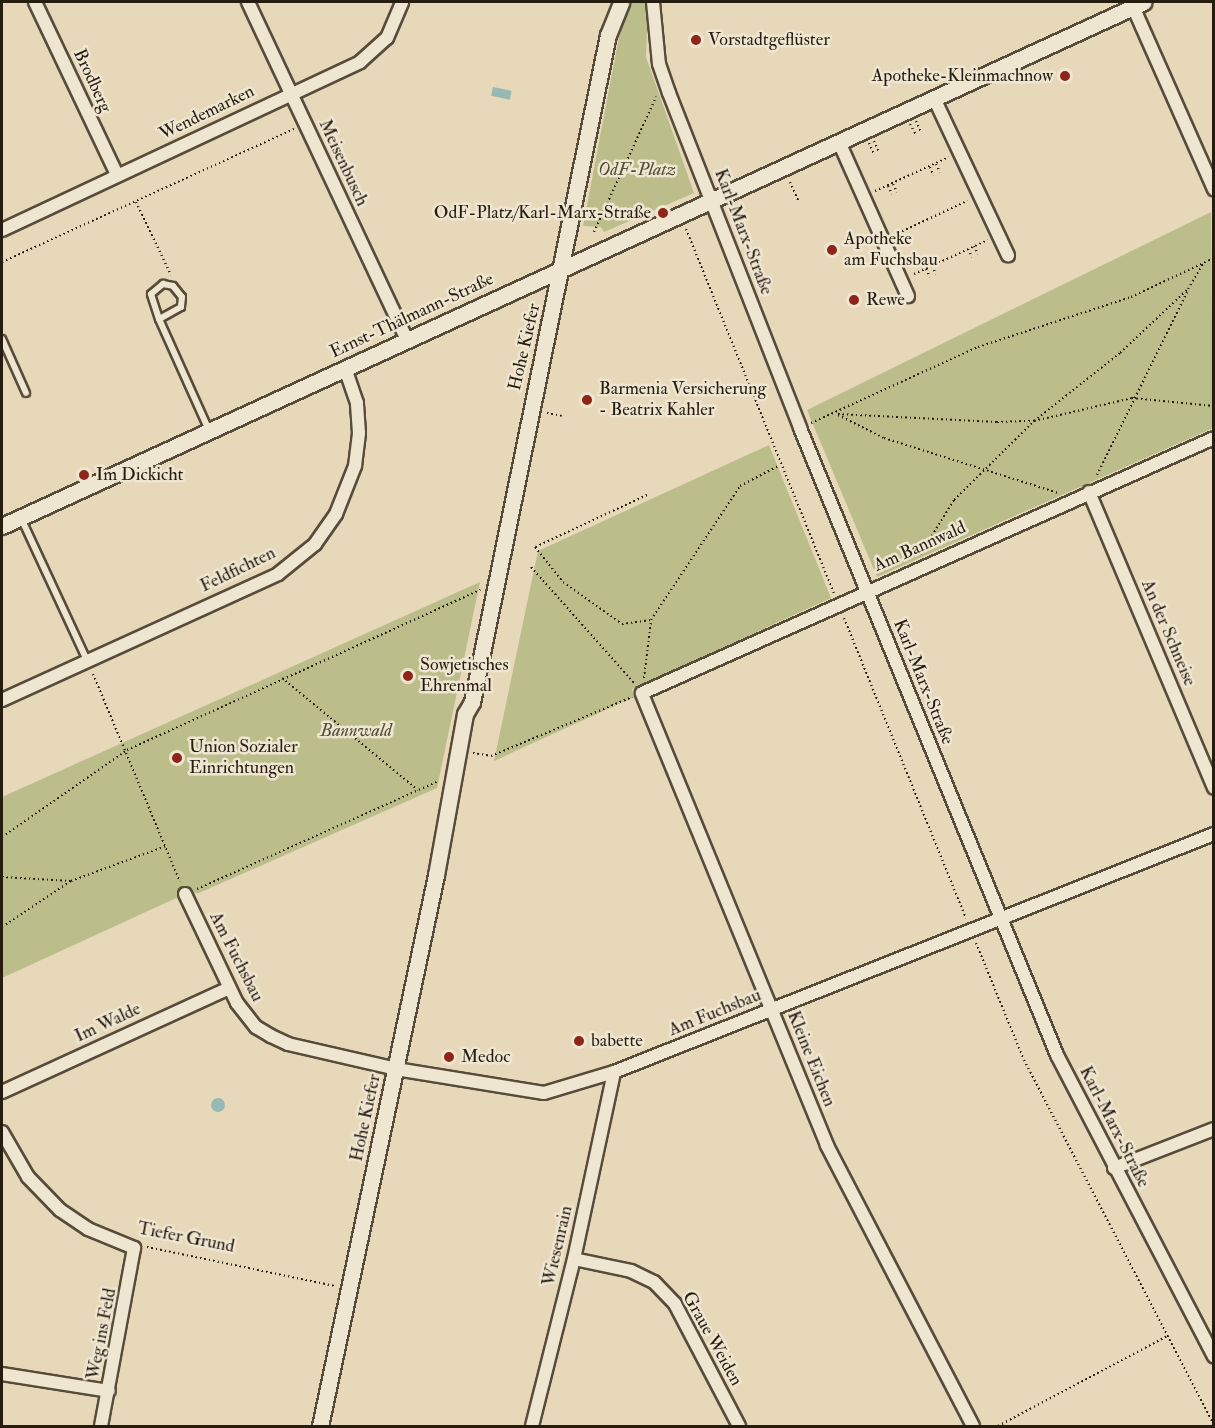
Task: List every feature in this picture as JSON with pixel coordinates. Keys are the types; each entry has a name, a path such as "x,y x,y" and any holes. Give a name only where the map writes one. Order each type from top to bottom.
{"street":[{"name":"Brodberg","path":"35,2 117,176"},
{"name":"Meisenbusch","path":"248,2 407,340"},
{"name":"Wendemarken","path":"2,230 372,54 387,38 402,2"},
{"name":"Hohe Kiefer","path":"320,1426 448,817 455,805 474,714 472,702 563,268 608,35 621,2"},
{"name":"Karl-Marx-Straße","path":"654,2 656,47 665,81 800,428 1057,1055 1214,1357"},
{"name":"Ernst-Thälmann-Straße","path":"2,526 711,201 1136,3"},
{"path":"1136,3 1214,189"},
{"path":"934,98 1008,255"},
{"path":"839,141 908,296"},
{"name":"Feldfichten","path":"2,700 278,574 315,544 336,514 355,466 358,417 354,390 345,369"},
{"name":"Am Bannwald","path":"642,693 838,603 1214,438"},
{"name":"An der Schneise","path":"1089,492 1214,788"},
{"name":"Kleine Eichen","path":"642,693 827,1145 973,1426"},
{"name":"Am Fuchsbau","path":"185,894 229,988 247,1018 271,1036 288,1044 396,1069 544,1093 614,1072 1214,834"},
{"name":"Im Walde","path":"2,1092 229,988"},
{"name":"Wiesenrain","path":"532,1426 574,1259 614,1072"},
{"path":"1114,1168 1214,1129"},
{"name":"Tiefer Grund","path":"2,1132 28,1177 60,1210 88,1229 134,1248"},
{"name":"Weg ins Feld","path":"101,1426 134,1248"},
{"name":"Graue Weiden","path":"574,1259 631,1271 654,1282 675,1304 739,1426"},
{"path":"2,1374 109,1391"}],"lane":[{"path":"159,319 181,307 182,297 178,288 163,284 153,290 151,299 159,319 209,431"},
{"path":"2,339 26,393"},
{"path":"20,518 87,660"}],"path":[{"path":"594,232 665,81"},
{"path":"914,117 921,132"},
{"path":"908,120 916,135"},
{"path":"2,262 305,124"},
{"path":"872,136 879,152"},
{"path":"867,139 874,154"},
{"path":"864,196 959,152"},
{"path":"936,163 940,172"},
{"path":"929,166 933,175"},
{"path":"787,177 798,200"},
{"path":"893,183 897,192"},
{"path":"888,185 892,194"},
{"path":"883,240 980,195"},
{"path":"136,201 178,288"},
{"path":"956,206 959,212"},
{"path":"950,209 952,215"},
{"path":"683,223 1024,1060 1214,1425"},
{"path":"913,226 916,232"},
{"path":"907,229 910,235"},
{"path":"901,281 998,235"},
{"path":"974,246 978,254"},
{"path":"968,249 972,257"},
{"path":"800,428 978,347 1131,297 1214,258"},
{"path":"1089,492 1132,398 1188,289 1205,262"},
{"path":"933,266 936,274"},
{"path":"926,269 930,277"},
{"path":"909,572 954,500 1034,421 1120,353 1188,289"},
{"path":"835,414 1034,421 1132,398 1214,406"},
{"path":"538,411 562,416"},
{"path":"835,414 884,438 986,468 1074,498"},
{"path":"642,693 651,620 740,486 780,465"},
{"path":"648,495 535,547 564,582 622,624 651,620"},
{"path":"531,567 642,693"},
{"path":"2,837 128,750 484,588"},
{"path":"87,660 128,750 185,894 444,779"},
{"path":"282,678 418,790"},
{"path":"473,753 491,756 642,693"},
{"path":"2,927 71,881 166,846"},
{"path":"2,877 71,881"},
{"name":"Tiefer Grund","path":"134,1248 139,1245 338,1286"},
{"path":"998,1426 1167,1336"}],"green space":[{"name":"OdF-Platz","path":"631,2 648,2 646,57 694,193 604,232 601,227 583,226 619,37"},
{"path":"1211,212 1213,428 877,577 807,410"},
{"path":"769,445 831,598 632,689 634,697 494,761 538,551"},
{"name":"Bannwald","path":"480,582 437,788 199,893 185,894 2,978 2,797"}],"water":[{"path":"493,87 512,91 510,100 491,96"},
{"path":"215,1098 221,1098 225,1105 221,1112 215,1112 211,1108 211,1102"}],"place":[{"name":"Vorstadtgeflüster","path":"696,40"},
{"name":"Apotheke-Kleinmachnow","path":"1065,76"},
{"name":"OdF-Platz/Karl-Marx-Straße","path":"663,213"},
{"name":"Apotheke am Fuchsbau","path":"832,250"},
{"name":"Rewe","path":"854,300"},
{"name":"Barmenia Versicherung - Beatrix Kahler","path":"587,400"},
{"name":"Im Dickicht","path":"84,475"},
{"name":"Sowjetisches Ehrenmal","path":"408,676"},
{"name":"Union Sozialer Einrichtungen","path":"177,758"},
{"name":"babette","path":"579,1041"},
{"name":"Medoc","path":"449,1057"}]}
